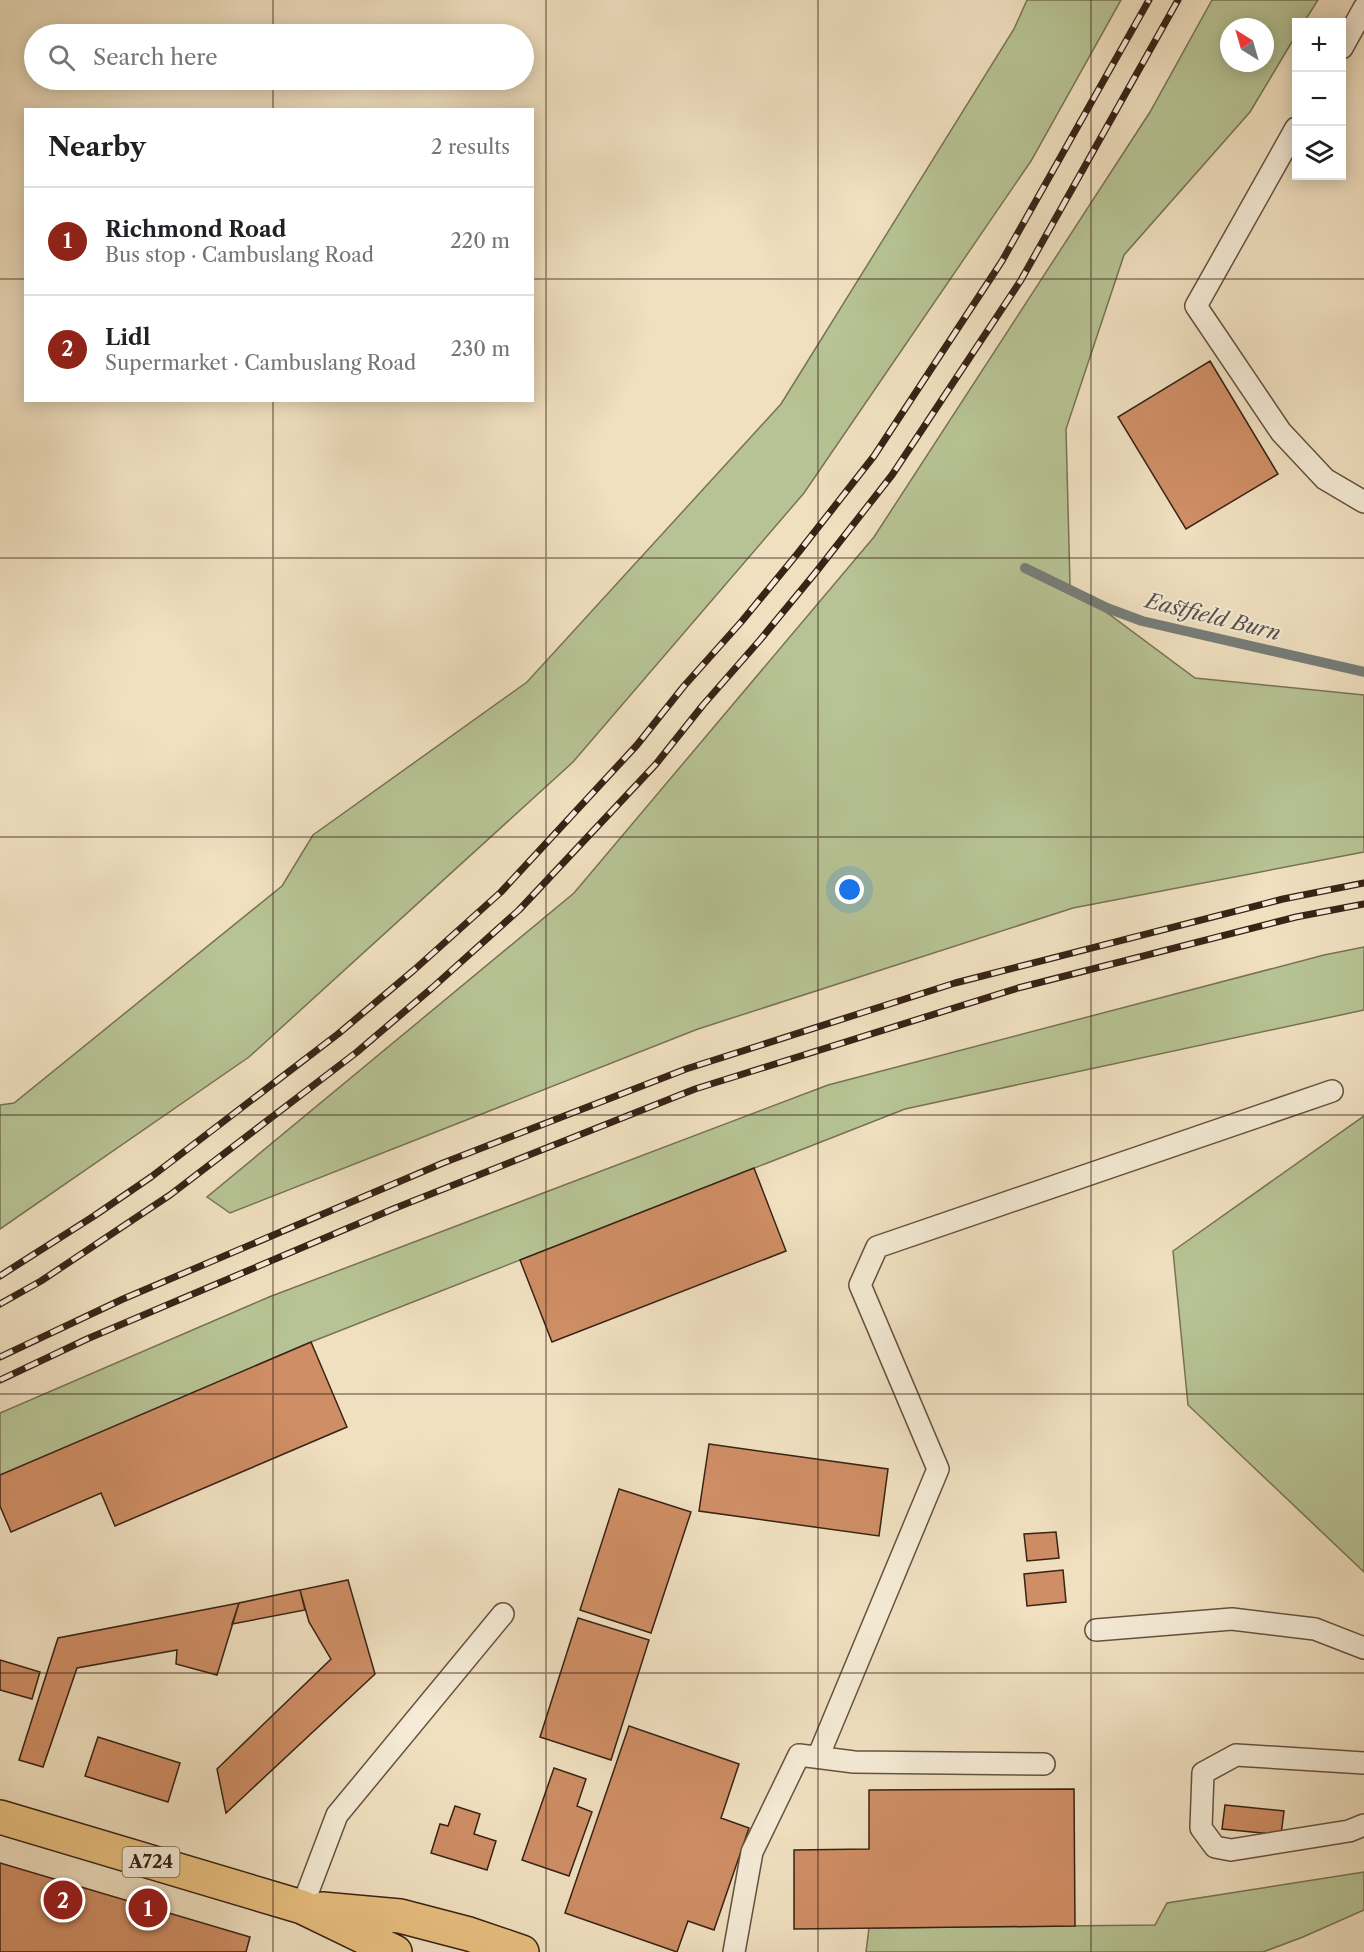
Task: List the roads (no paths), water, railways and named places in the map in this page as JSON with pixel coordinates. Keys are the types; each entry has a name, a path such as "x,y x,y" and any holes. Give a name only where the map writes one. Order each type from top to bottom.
{"main road":[{"name":"A724","path":"0,1817 302,1907 395,1952"},
{"name":"A724","path":"302,1907 400,1916 469,1934 522,1952"}],"lane":[{"path":"1346,39 1364,8"},
{"path":"1292,135 1196,306 1281,432 1325,479 1364,502"},
{"path":"818,1757 938,1469 860,1285 877,1247 1332,1091"},
{"path":"302,1907 338,1815 503,1614"},
{"path":"1096,1630 1232,1619 1315,1629 1364,1648"},
{"path":"734,1952 752,1852 799,1755 854,1762 1044,1764"},
{"path":"1364,1763 1236,1755 1203,1773 1201,1828 1215,1847 1232,1850 1349,1831 1364,1824"}],"waterway":[{"name":"Eastfield Burn","path":"1025,568 1107,608 1142,621 1364,672"}],"railway":[{"path":"0,1276 151,1177 338,1034 501,892 637,745 684,686 798,553 874,456 1002,261 1149,0"},
{"path":"0,1304 41,1281 170,1195 357,1052 519,910 656,764 816,572 892,475 1021,280 1178,0"},
{"path":"0,1357 123,1299 443,1163 686,1069 955,983 1283,899 1364,883"},
{"path":"0,1380 87,1339 393,1209 695,1089 1018,988 1296,917 1364,904"}],"place":[{"name":"Lidl","path":"63,1900"},
{"name":"Richmond Road","path":"148,1908"}]}
